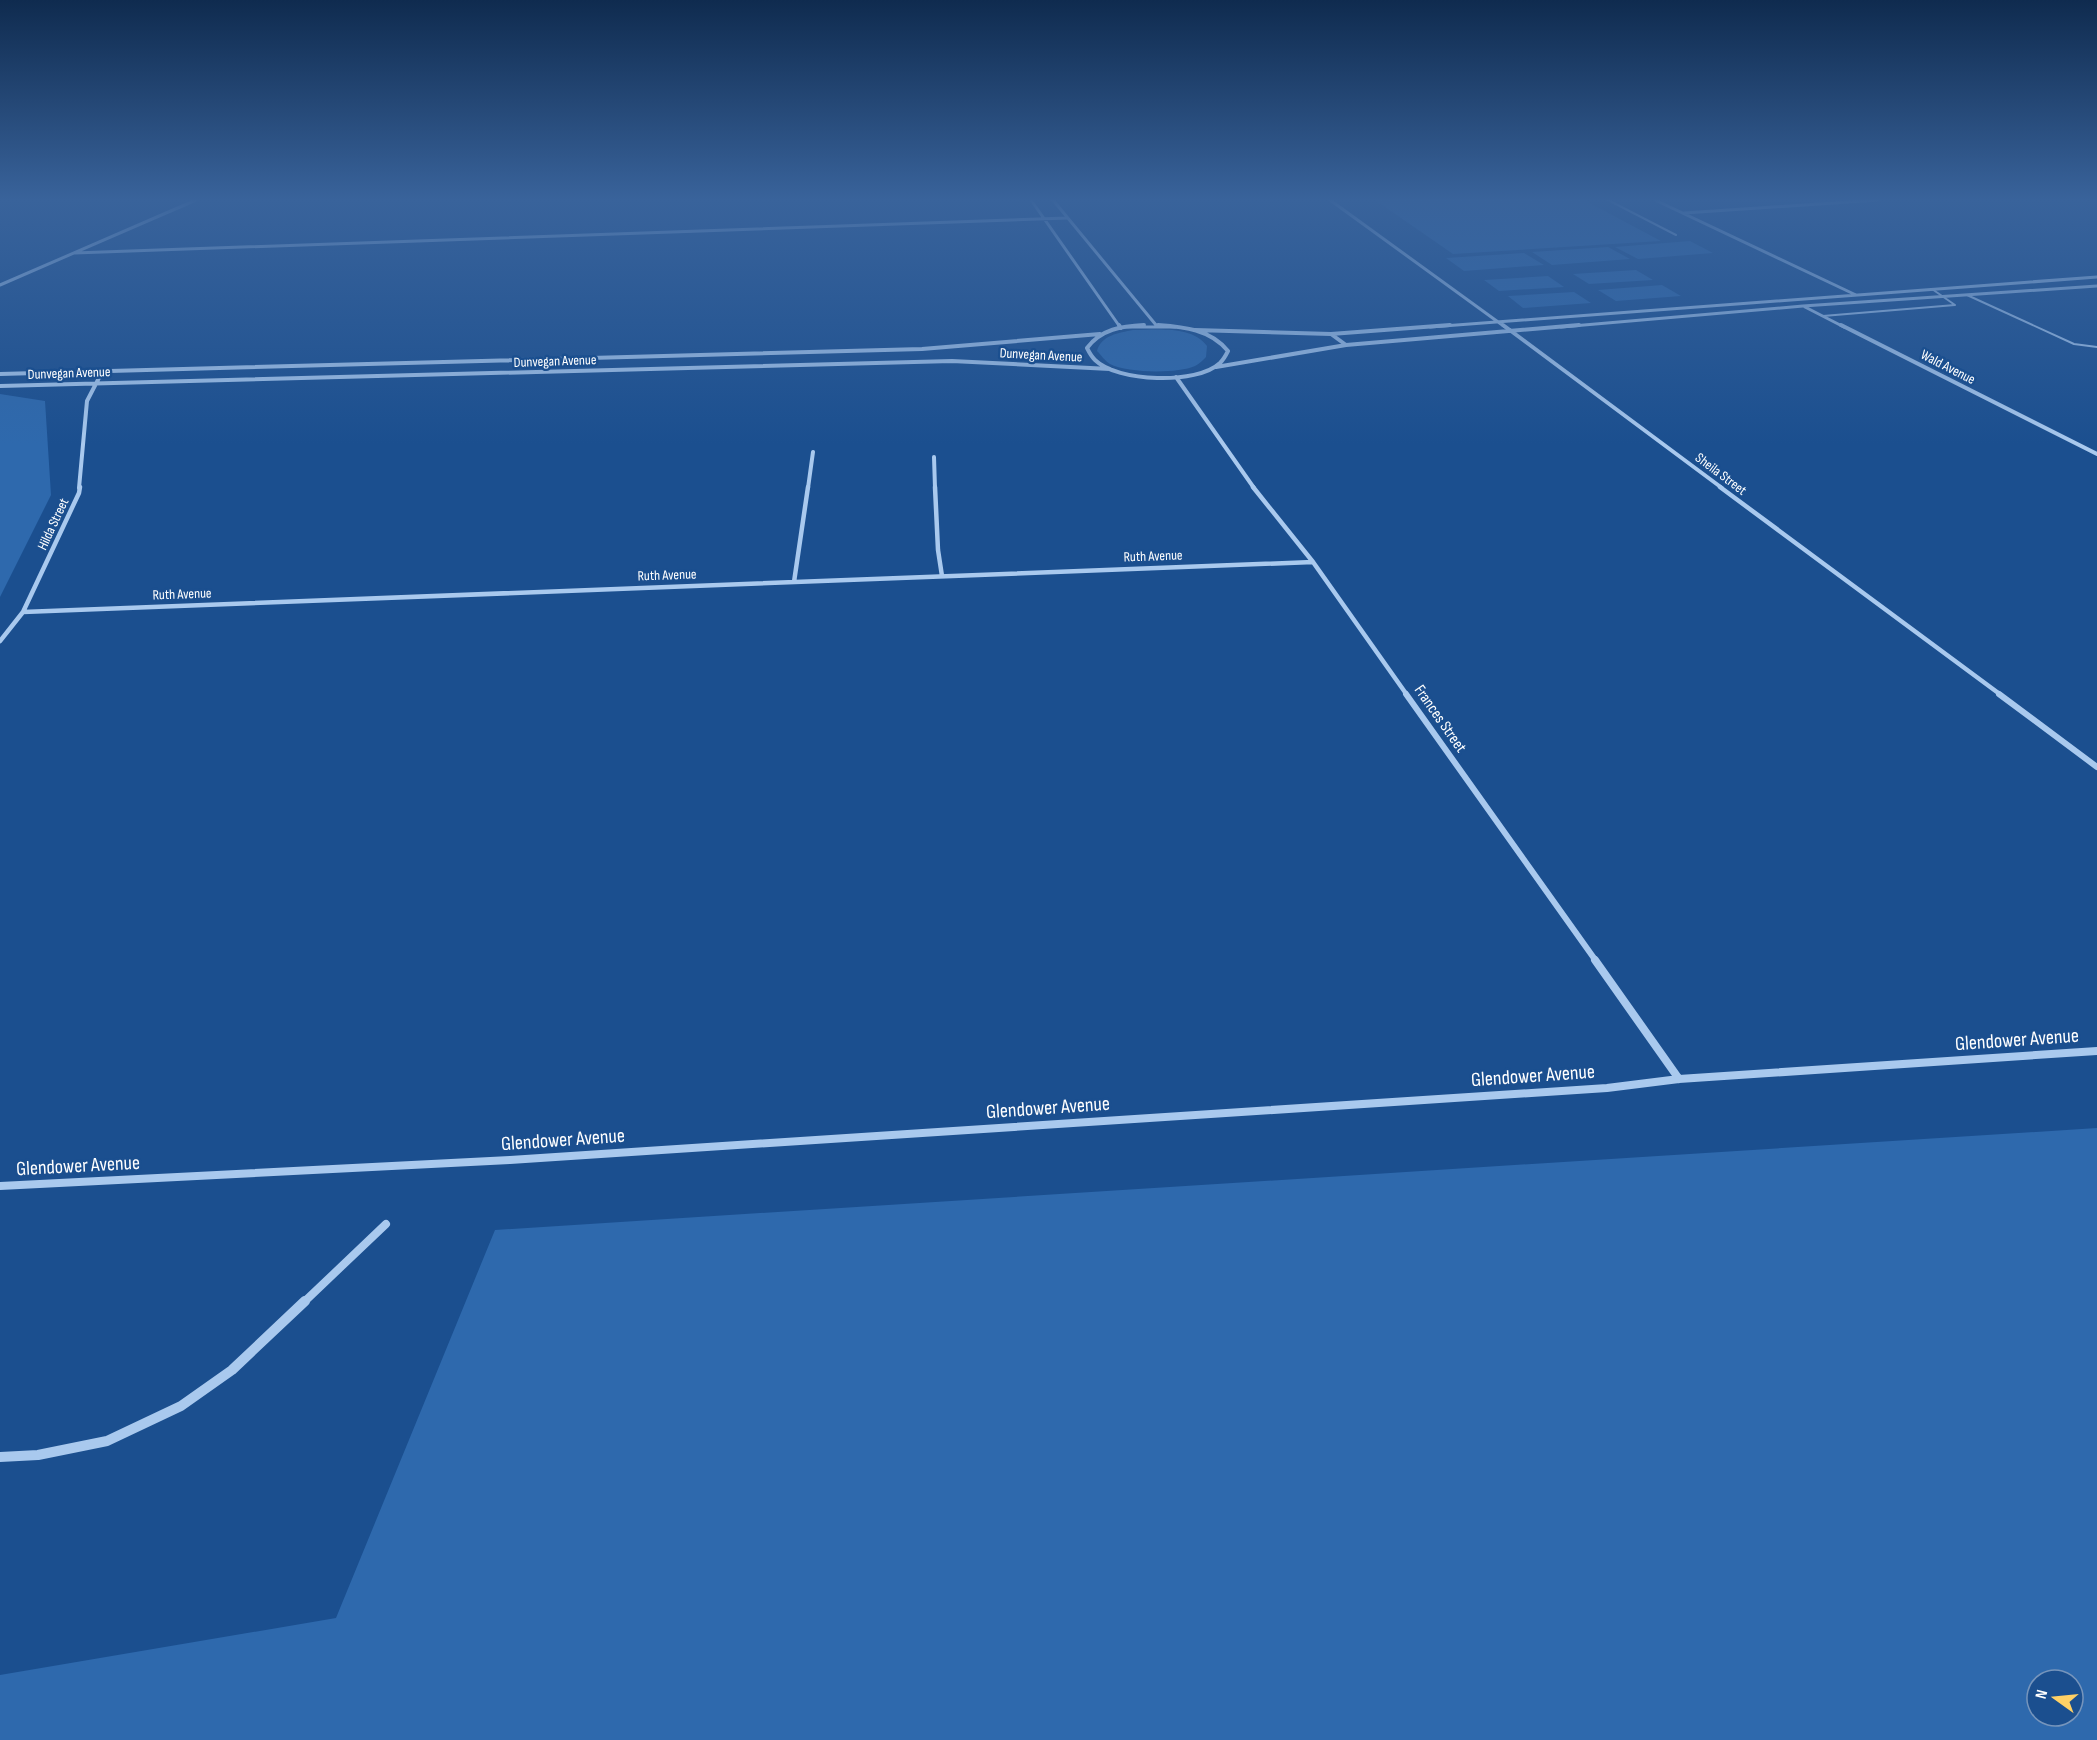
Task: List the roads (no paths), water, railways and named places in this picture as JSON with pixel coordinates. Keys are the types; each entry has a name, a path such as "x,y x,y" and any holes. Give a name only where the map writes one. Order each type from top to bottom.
{"street":[{"path":"1089,281 1121,327"},
{"path":"1120,281 1156,325"},
{"name":"Sheila Street","path":"1442,281 2097,767"},
{"path":"1827,281 1869,303"},
{"path":"1195,330 1331,334 2039,281"},
{"path":"1216,367 1346,345 1803,306 2097,286"},
{"name":"Wald Avenue","path":"1790,300 2097,454"},
{"name":"Dunvegan Avenue","path":"0,374 955,348 1100,334 1121,327 1156,325 1195,330"},
{"path":"1195,330 1217,339 1228,351 1226,359 1216,367"},
{"path":"1100,334 1090,341 1087,348 1089,356 1110,369"},
{"path":"1331,334 1346,345"},
{"path":"952,361 955,348"},
{"path":"787,366 791,352"},
{"path":"601,371 608,357"},
{"name":"Dunvegan Avenue","path":"0,386 952,361 1110,369 1152,377 1176,377 1216,367"},
{"path":"431,375 442,362"},
{"name":"Hilda Street","path":"0,641 23,612 79,493 87,401 102,372"},
{"name":"Frances Street","path":"1176,377 1272,513 1313,562 1679,1079"},
{"path":"794,582 813,452"},
{"path":"934,456 938,550 942,576"},
{"name":"Ruth Avenue","path":"23,612 1313,562"},
{"name":"Glendower Avenue","path":"0,1186 522,1159 1583,1089 1679,1079 2097,1051"},
{"path":"0,1457 38,1455 107,1442 182,1406 232,1370 386,1224"}],"lane":[{"path":"1823,316 1955,305 1932,289"},
{"path":"1967,295 2074,344 2097,347"}]}
